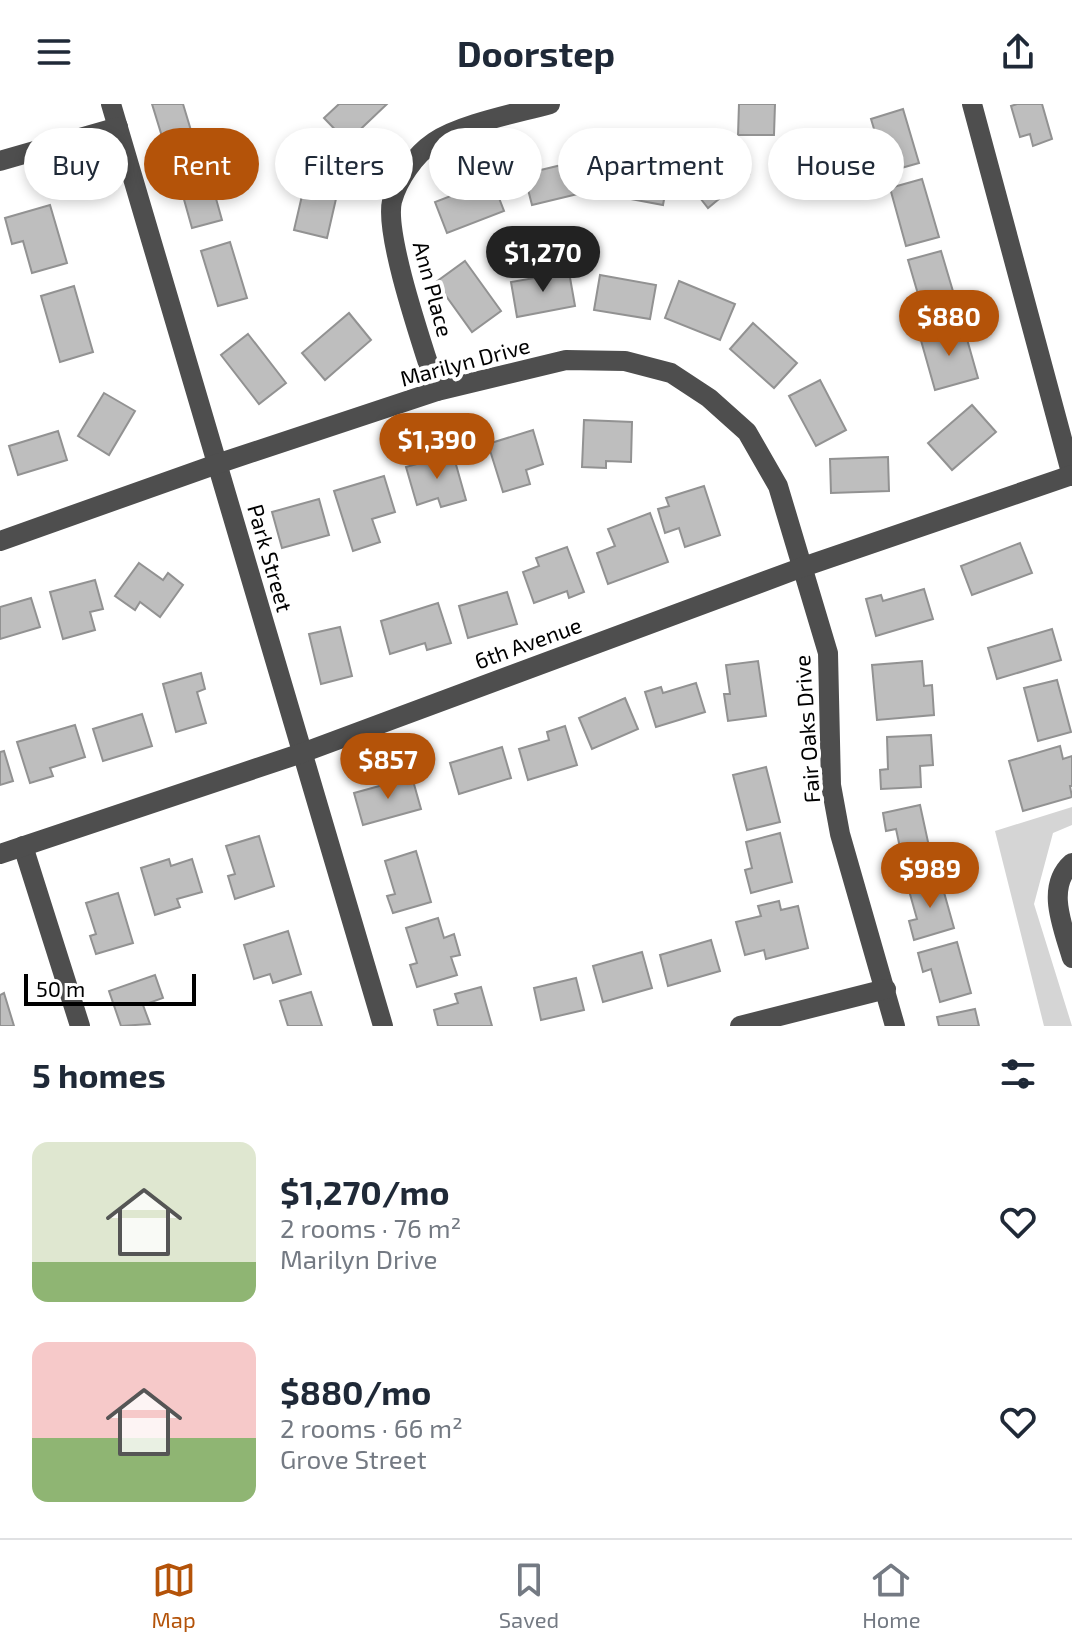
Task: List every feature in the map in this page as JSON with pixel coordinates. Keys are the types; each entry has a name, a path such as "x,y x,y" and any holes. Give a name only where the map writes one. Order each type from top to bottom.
{"street":[{"name":"Park Street","path":"111,104 383,1026"},
{"name":"Ann Place","path":"437,391 394,244 392,203 411,163 435,141 473,126 550,104"},
{"path":"972,104 1072,476"},
{"path":"0,161 118,127"},
{"name":"Marilyn Drive","path":"0,541 437,391 566,360 625,361 671,373 709,398 747,432 778,486 803,567"},
{"name":"6th Avenue","path":"0,854 302,753 803,567 1072,476"},
{"name":"Fair Oaks Drive","path":"803,567 828,653 831,785 840,834 895,1026"},
{"path":"23,846 80,1026"},
{"path":"1072,863 1062,872 1056,906 1072,958"},
{"path":"740,1026 886,989"}],"shaded area":[{"path":"1072,807 1072,825 1053,833 1034,904 1072,1026 1044,1026 995,831"}],"building":[{"path":"152,104 183,104 190,128 159,128"},
{"path":"339,104 387,104 362,128 334,128 324,118"},
{"path":"739,104 775,104 774,128 768,128 768,135 752,135 752,128 738,128"},
{"path":"1042,104 1052,139 1033,146 1030,134 1020,137 1011,106"},
{"path":"903,109 919,163 904,167 904,128 874,128 871,119"},
{"path":"558,166 558,199 532,205 531,200 542,200 542,170"},
{"path":"922,179 939,237 906,246 893,200 904,200 904,184"},
{"path":"184,200 216,200 222,220 192,228"},
{"path":"301,200 336,200 327,238 294,230"},
{"path":"500,200 504,211 447,233 435,202"},
{"path":"636,200 664,200 663,205"},
{"path":"702,200 718,200 708,208"},
{"path":"50,205 67,263 32,273 23,241 12,244 5,218"},
{"path":"230,242 247,298 218,306 201,251"},
{"path":"941,251 958,308 925,318 908,260"},
{"path":"465,261 501,311 472,332 436,282"},
{"path":"569,272 575,306 517,317 511,282"},
{"path":"600,275 656,285 650,319 594,310"},
{"path":"679,281 735,304 720,340 665,318"},
{"path":"74,286 93,352 60,362 41,296"},
{"path":"349,313 371,340 325,380 302,353"},
{"path":"753,323 797,363 774,388 730,349"},
{"path":"963,325 978,378 935,390 920,337"},
{"path":"248,334 286,383 259,404 221,355"},
{"path":"820,380 846,430 816,446 789,396"},
{"path":"104,393 135,411 109,455 78,436"},
{"path":"972,405 996,432 952,470 928,443"},
{"path":"584,420 632,422 631,462 606,461 606,468 582,467"},
{"path":"533,430 543,464 526,470 530,484 503,492 488,444"},
{"path":"58,431 67,460 18,475 9,446"},
{"path":"453,454 466,500 441,507 438,498 417,505 406,467"},
{"path":"888,457 889,491 831,493 830,459"},
{"path":"384,476 395,512 372,519 380,542 353,551 334,491"},
{"path":"704,486 720,535 685,547 679,528 665,533 658,509 669,506 666,498"},
{"path":"319,499 329,535 282,548 272,512"},
{"path":"650,513 668,562 608,584 597,553 615,546 608,529"},
{"path":"1020,543 1032,573 972,595 961,566"},
{"path":"567,547 584,592 569,598 567,591 534,603 523,572 539,566 536,558"},
{"path":"139,563 163,580 168,573 183,585 160,617 140,602 135,610 115,596"},
{"path":"95,580 103,609 90,612 95,630 63,639 50,592"},
{"path":"924,589 933,619 876,636 866,599 881,595 883,601"},
{"path":"507,592 517,624 468,638 459,606"},
{"path":"31,598 40,627 0,639 0,607"},
{"path":"438,603 451,643 427,650 425,643 390,654 381,621"},
{"path":"340,627 352,676 321,684 309,634"},
{"path":"1052,629 1061,660 997,679 988,648"},
{"path":"758,661 766,716 728,721 724,694 730,694 726,665"},
{"path":"922,661 924,686 932,685 934,715 877,720 872,665"},
{"path":"201,673 205,689 197,692 206,723 176,732 163,684"},
{"path":"1057,680 1071,732 1038,741 1024,688"},
{"path":"696,683 705,712 656,727 645,692 661,687 663,693"},
{"path":"625,698 638,729 592,749 579,718"},
{"path":"142,714 152,746 103,761 93,729"},
{"path":"75,725 85,757 50,768 53,776 30,783 17,742"},
{"path":"565,726 577,765 528,780 519,749 549,740 547,732"},
{"path":"931,735 933,765 920,766 921,787 881,789 880,770 888,769 887,737"},
{"path":"1060,746 1063,759 1072,756 1072,797 1023,811 1009,761"},
{"path":"502,747 511,778 459,794 450,763"},
{"path":"4,751 13,781 0,785 0,752"},
{"path":"766,767 780,822 747,830 733,775"},
{"path":"412,777 421,809 363,825 354,793"},
{"path":"920,805 933,865 905,871 896,829 886,831 883,813"},
{"path":"780,833 792,882 751,893 745,870 752,868 746,842"},
{"path":"259,836 274,886 235,899 228,876 235,874 226,846"},
{"path":"416,851 431,902 393,913 387,896 395,894 385,861"},
{"path":"169,859 171,866 192,859 202,892 177,899 180,907 155,915 141,868"},
{"path":"940,878 954,928 914,940 909,921 917,919 908,887"},
{"path":"118,893 133,943 96,954 90,936 96,934 86,903"},
{"path":"779,901 781,910 798,906 808,948 766,959 764,950 745,955 736,922 761,916 758,906"},
{"path":"438,918 444,938 454,934 460,955 451,957 457,975 417,987 410,965 417,963 406,928"},
{"path":"288,931 301,974 273,983 270,974 254,979 244,945"},
{"path":"711,940 720,971 668,986 660,955"},
{"path":"957,942 971,993 940,1002 931,969 923,972 918,953"},
{"path":"642,952 652,988 603,1002 593,966"},
{"path":"155,975 163,998 143,1005 150,1024 121,1026 109,991"},
{"path":"576,978 584,1010 541,1020 534,988"},
{"path":"481,987 492,1026 438,1026 434,1010 458,1003 455,994"},
{"path":"311,992 322,1026 288,1026 280,1001"},
{"path":"4,993 14,1026 0,1026 0,995"},
{"path":"975,1009 979,1026 939,1026 937,1017"}]}
